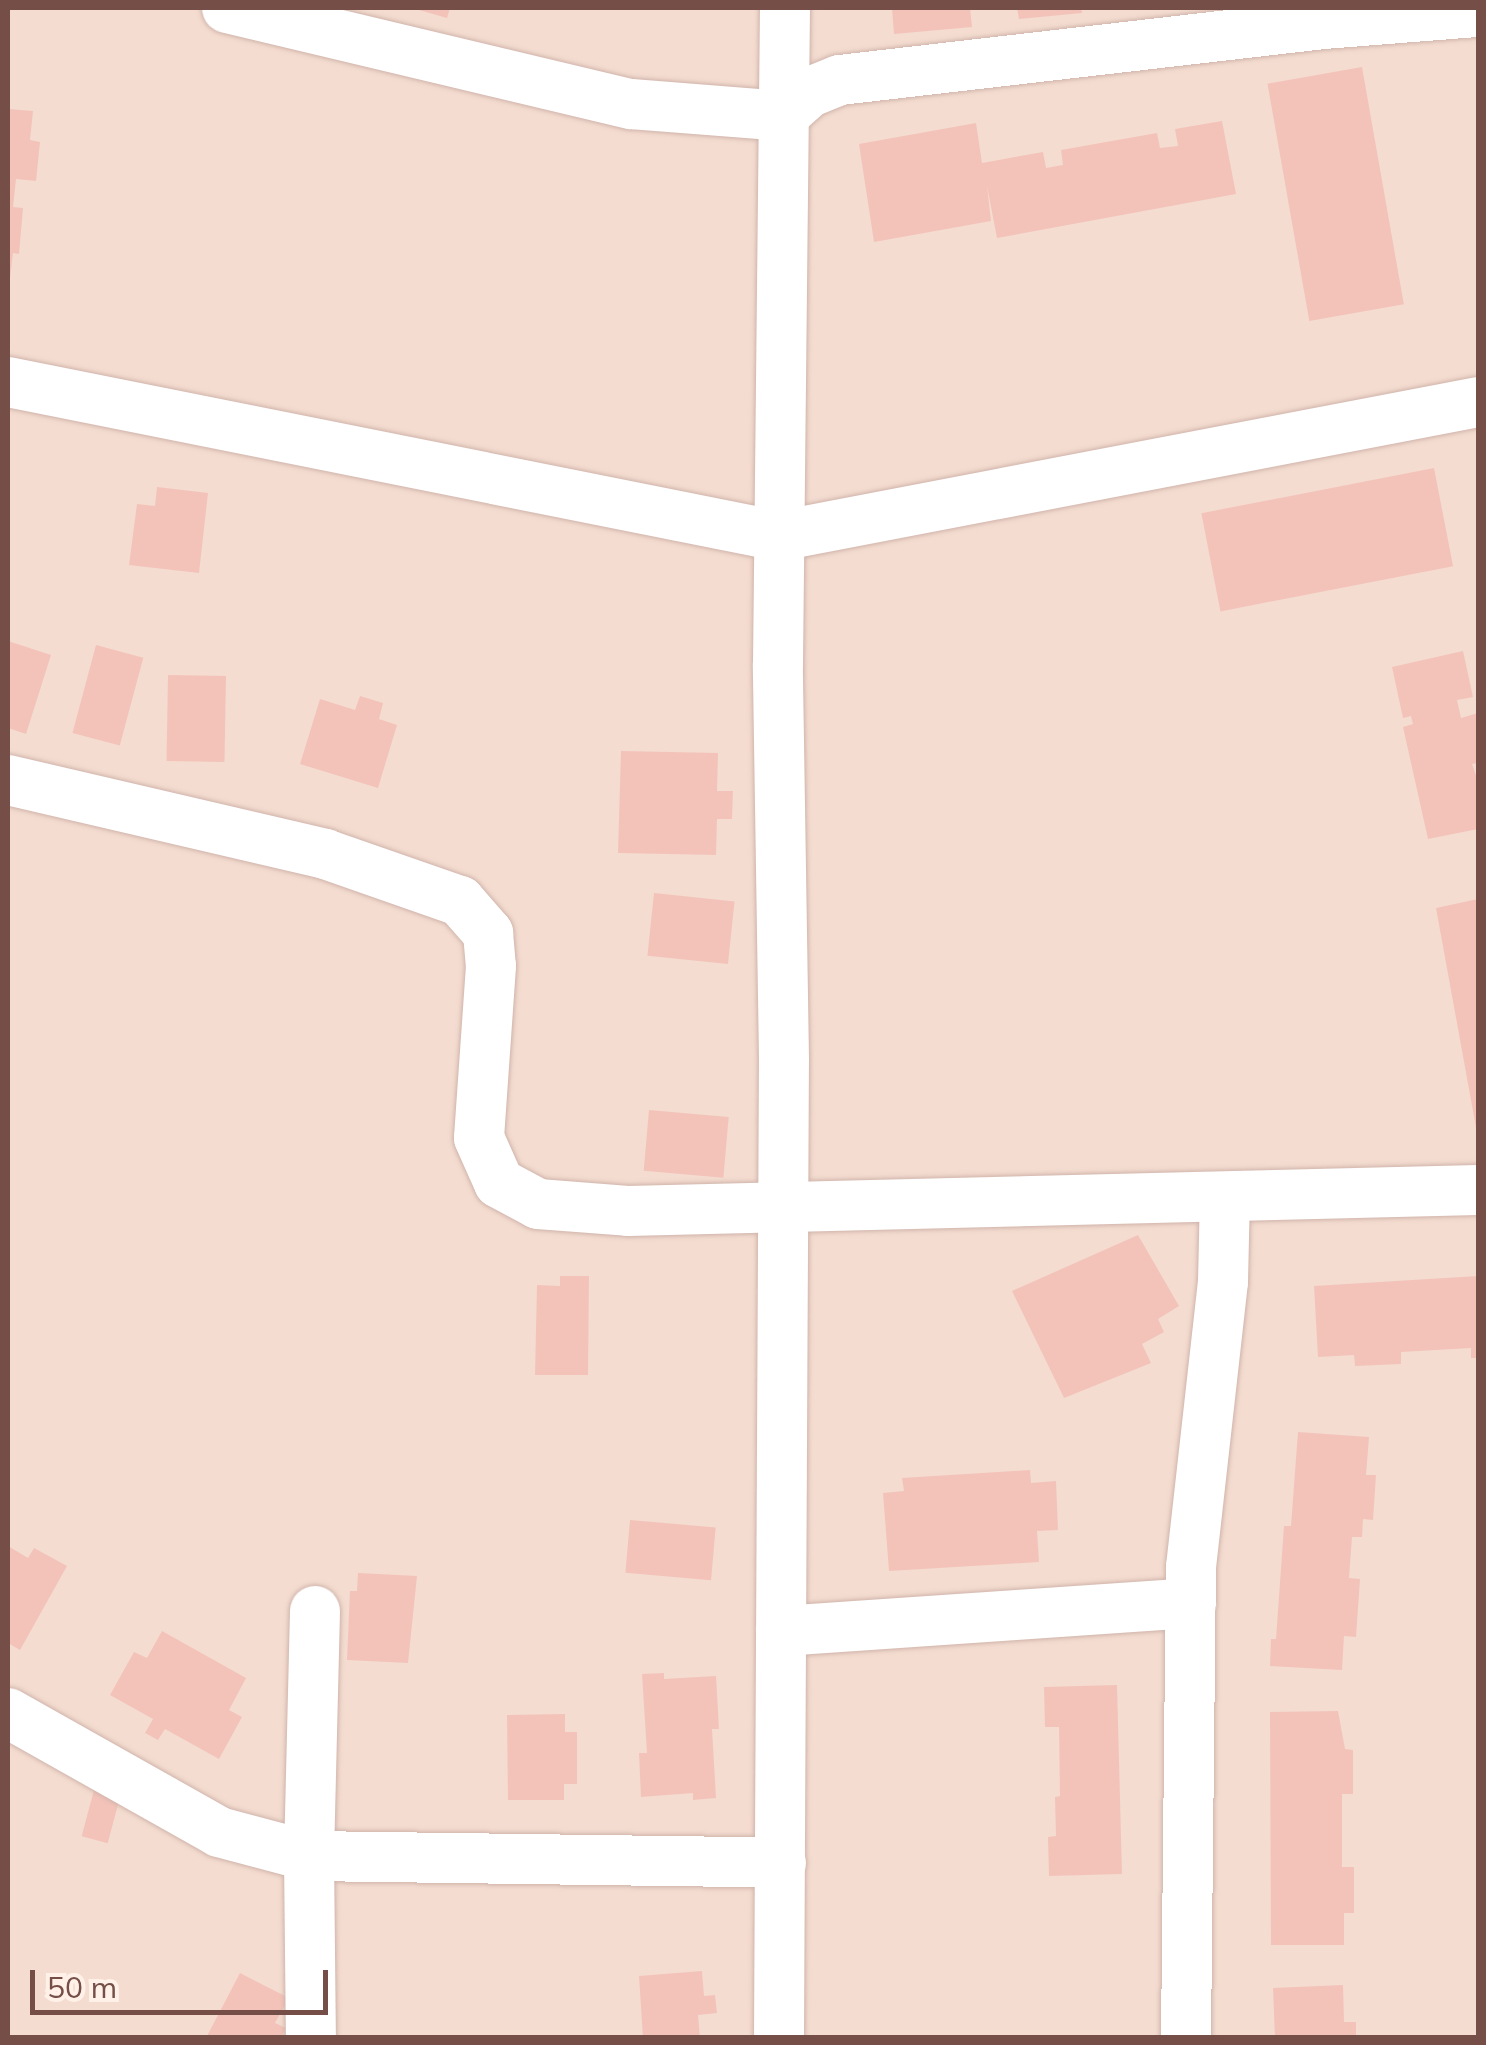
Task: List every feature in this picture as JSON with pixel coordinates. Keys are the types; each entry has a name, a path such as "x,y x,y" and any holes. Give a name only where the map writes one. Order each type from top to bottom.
{"street":[{"path":"227,8 630,104 783,116 810,92 840,80 1324,24 1478,12"},
{"path":"778,2038 783,1208 779,536 785,8"},
{"path":"8,382 779,536 1478,402"},
{"path":"8,780 324,854 460,901 488,933 490,966 479,1138 499,1183 538,1204 628,1211 1478,1190"},
{"path":"1186,2038 1191,1603 1223,1282 1225,1197"},
{"path":"781,1631 1191,1603"},
{"path":"311,2038 308,1856 314,1611"},
{"path":"8,1713 219,1832 308,1856 781,1863"}],"shaded area":[{"path":"8,8 1478,8 1478,2037 8,2037"}],"building":[{"path":"412,8 450,8 447,18"},
{"path":"892,8 970,8 972,27 894,34"},
{"path":"1017,8 1081,8 1082,13 1019,19"},
{"path":"1362,67 1404,304 1309,321 1267,84"},
{"path":"8,109 33,111 30,140 40,142 36,181 16,179 13,207 23,208 19,254 13,253 10,278"},
{"path":"1222,121 1236,194 997,238 987,186 991,221 874,242 859,144 976,123 982,163 1043,152 1046,168 1063,165 1061,150 1157,133 1160,148 1178,146 1175,129"},
{"path":"1434,468 1453,566 1220,611 1201,513"},
{"path":"157,487 208,493 199,573 129,565 137,504 155,506"},
{"path":"8,641 51,655 26,734 8,728"},
{"path":"96,645 143,658 120,746 72,733"},
{"path":"1463,651 1473,697 1457,700 1461,718 1478,713 1478,763 1472,764 1478,781 1478,829 1428,839 1403,727 1413,724 1411,716 1403,718 1392,667"},
{"path":"168,675 226,676 224,762 166,761"},
{"path":"360,696 383,703 379,719 397,725 378,788 300,764 320,699 355,710"},
{"path":"621,751 718,753 717,791 733,791 732,819 717,819 716,855 618,853"},
{"path":"654,893 735,901 728,964 647,956"},
{"path":"1478,899 1478,1133 1477,1133 1436,908"},
{"path":"649,1110 729,1117 723,1178 644,1171"},
{"path":"1138,1235 1179,1306 1158,1319 1164,1332 1142,1344 1151,1363 1064,1398 1012,1291"},
{"path":"560,1276 589,1276 588,1375 535,1375 537,1285 560,1286"},
{"path":"1478,1276 1478,1358 1471,1358 1471,1348 1401,1352 1401,1364 1355,1366 1354,1355 1318,1357 1314,1286"},
{"path":"1298,1432 1369,1437 1366,1475 1376,1475 1373,1520 1363,1519 1362,1537 1352,1537 1349,1578 1360,1579 1356,1637 1344,1636 1342,1670 1270,1666 1271,1639 1276,1639 1284,1526 1291,1526"},
{"path":"1030,1470 1031,1483 1056,1481 1058,1530 1037,1531 1039,1562 889,1571 883,1493 904,1491 902,1478"},
{"path":"630,1520 716,1527 711,1580 625,1573"},
{"path":"8,1546 28,1558 34,1548 67,1566 20,1650 8,1643"},
{"path":"358,1573 417,1576 408,1663 347,1660 350,1591 357,1591"},
{"path":"162,1631 246,1678 229,1710 242,1717 219,1759 165,1729 158,1740 145,1733 153,1719 110,1695 134,1652 147,1658"},
{"path":"664,1673 664,1679 716,1676 719,1729 712,1729 716,1798 693,1800 693,1793 641,1797 639,1753 647,1753 642,1674"},
{"path":"1117,1685 1122,1874 1049,1876 1048,1837 1056,1836 1055,1797 1060,1796 1059,1727 1045,1727 1044,1687"},
{"path":"1338,1711 1345,1749 1353,1750 1353,1794 1342,1794 1342,1867 1354,1867 1354,1913 1344,1913 1344,1945 1271,1945 1270,1712"},
{"path":"565,1714 565,1732 577,1732 577,1784 564,1784 564,1800 508,1800 507,1715"},
{"path":"94,1790 120,1797 108,1843 82,1836"},
{"path":"702,1971 704,1996 715,1995 717,2013 698,2015 700,2038 643,2038 639,1976"},
{"path":"240,1973 289,1998 275,2023 286,2028 281,2038 206,2038"},
{"path":"1343,1985 1344,2022 1356,2022 1356,2038 1275,2038 1273,1988"}]}
